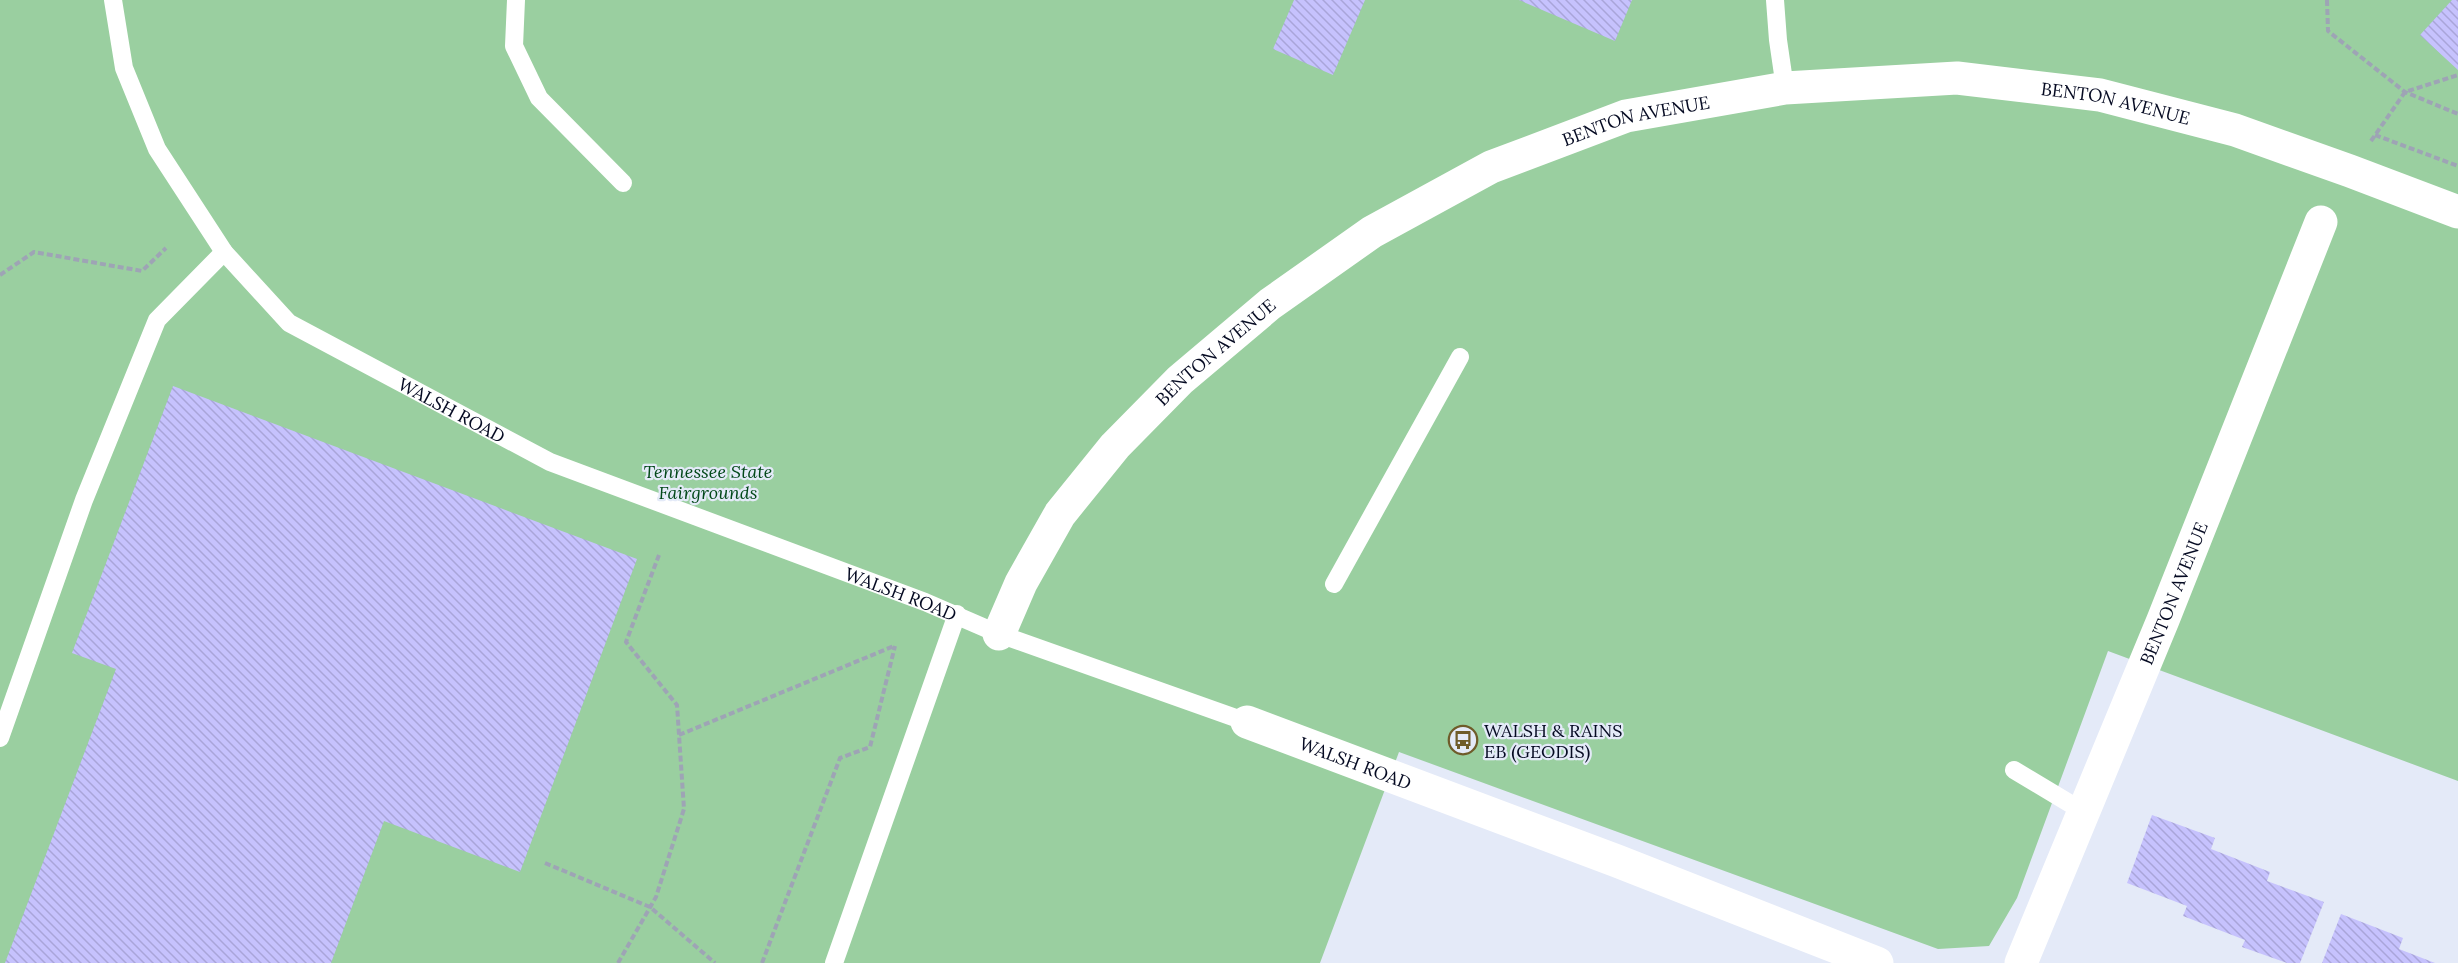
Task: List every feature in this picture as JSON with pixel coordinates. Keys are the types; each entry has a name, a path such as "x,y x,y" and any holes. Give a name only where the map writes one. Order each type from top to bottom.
{"street":[{"name":"BENTON AVENUE","path":"999,634 1021,583 1060,514 1115,446 1180,380 1270,304 1372,232 1491,167 1626,116 1785,88 1957,78 2100,95 2235,130 2458,212"},
{"name":"BENTON AVENUE","path":"2021,963 2321,222"},
{"name":"WALSH ROAD","path":"1247,722 1606,857 1877,963"}],"lane":[{"name":"WALSH ROAD","path":"113,0 124,68 157,149 224,252 289,323 550,462 957,614 999,634 1247,722"},
{"path":"516,0 514,46 539,98 624,183"},
{"path":"1775,0 1785,88"},
{"path":"0,738 84,500 157,320 224,252"},
{"path":"1334,584 1460,357"},
{"path":"834,963 957,614"},
{"path":"2014,770 2084,812"}],"path":[{"path":"2327,0 2328,31 2406,92 2458,114"},
{"path":"2365,149 2406,92 2458,75"},
{"path":"2375,135 2458,166"},
{"path":"0,275 34,252 142,271 166,248"},
{"path":"618,963 656,897 684,809 677,705 626,642 659,555"},
{"path":"679,735 894,646 870,747 840,758 762,963"},
{"path":"545,863 650,908 715,963"}],"green space":[{"name":"Tennessee State Fairgrounds","path":"0,0 2458,0 2458,781 2108,651 2017,898 1989,946 1938,949 1399,752 1320,963 0,963"}],"building":[{"path":"1294,0 1365,0 1333,75 1273,49"},
{"path":"1519,0 1632,0 1615,41"},
{"path":"2452,0 2458,0 2458,70 2420,35"},
{"path":"173,386 637,559 520,872 384,821 331,963 5,963 116,669 72,653"},
{"path":"2152,815 2215,838 2211,849 2270,872 2267,881 2324,902 2300,963 2287,963 2242,947 2245,940 2183,916 2187,906 2127,883"},
{"path":"2341,914 2403,938 2399,949 2435,963 2322,963"}],"place":[{"name":"WALSH & RAINS EB (GEODIS)","path":"1463,740"}]}
